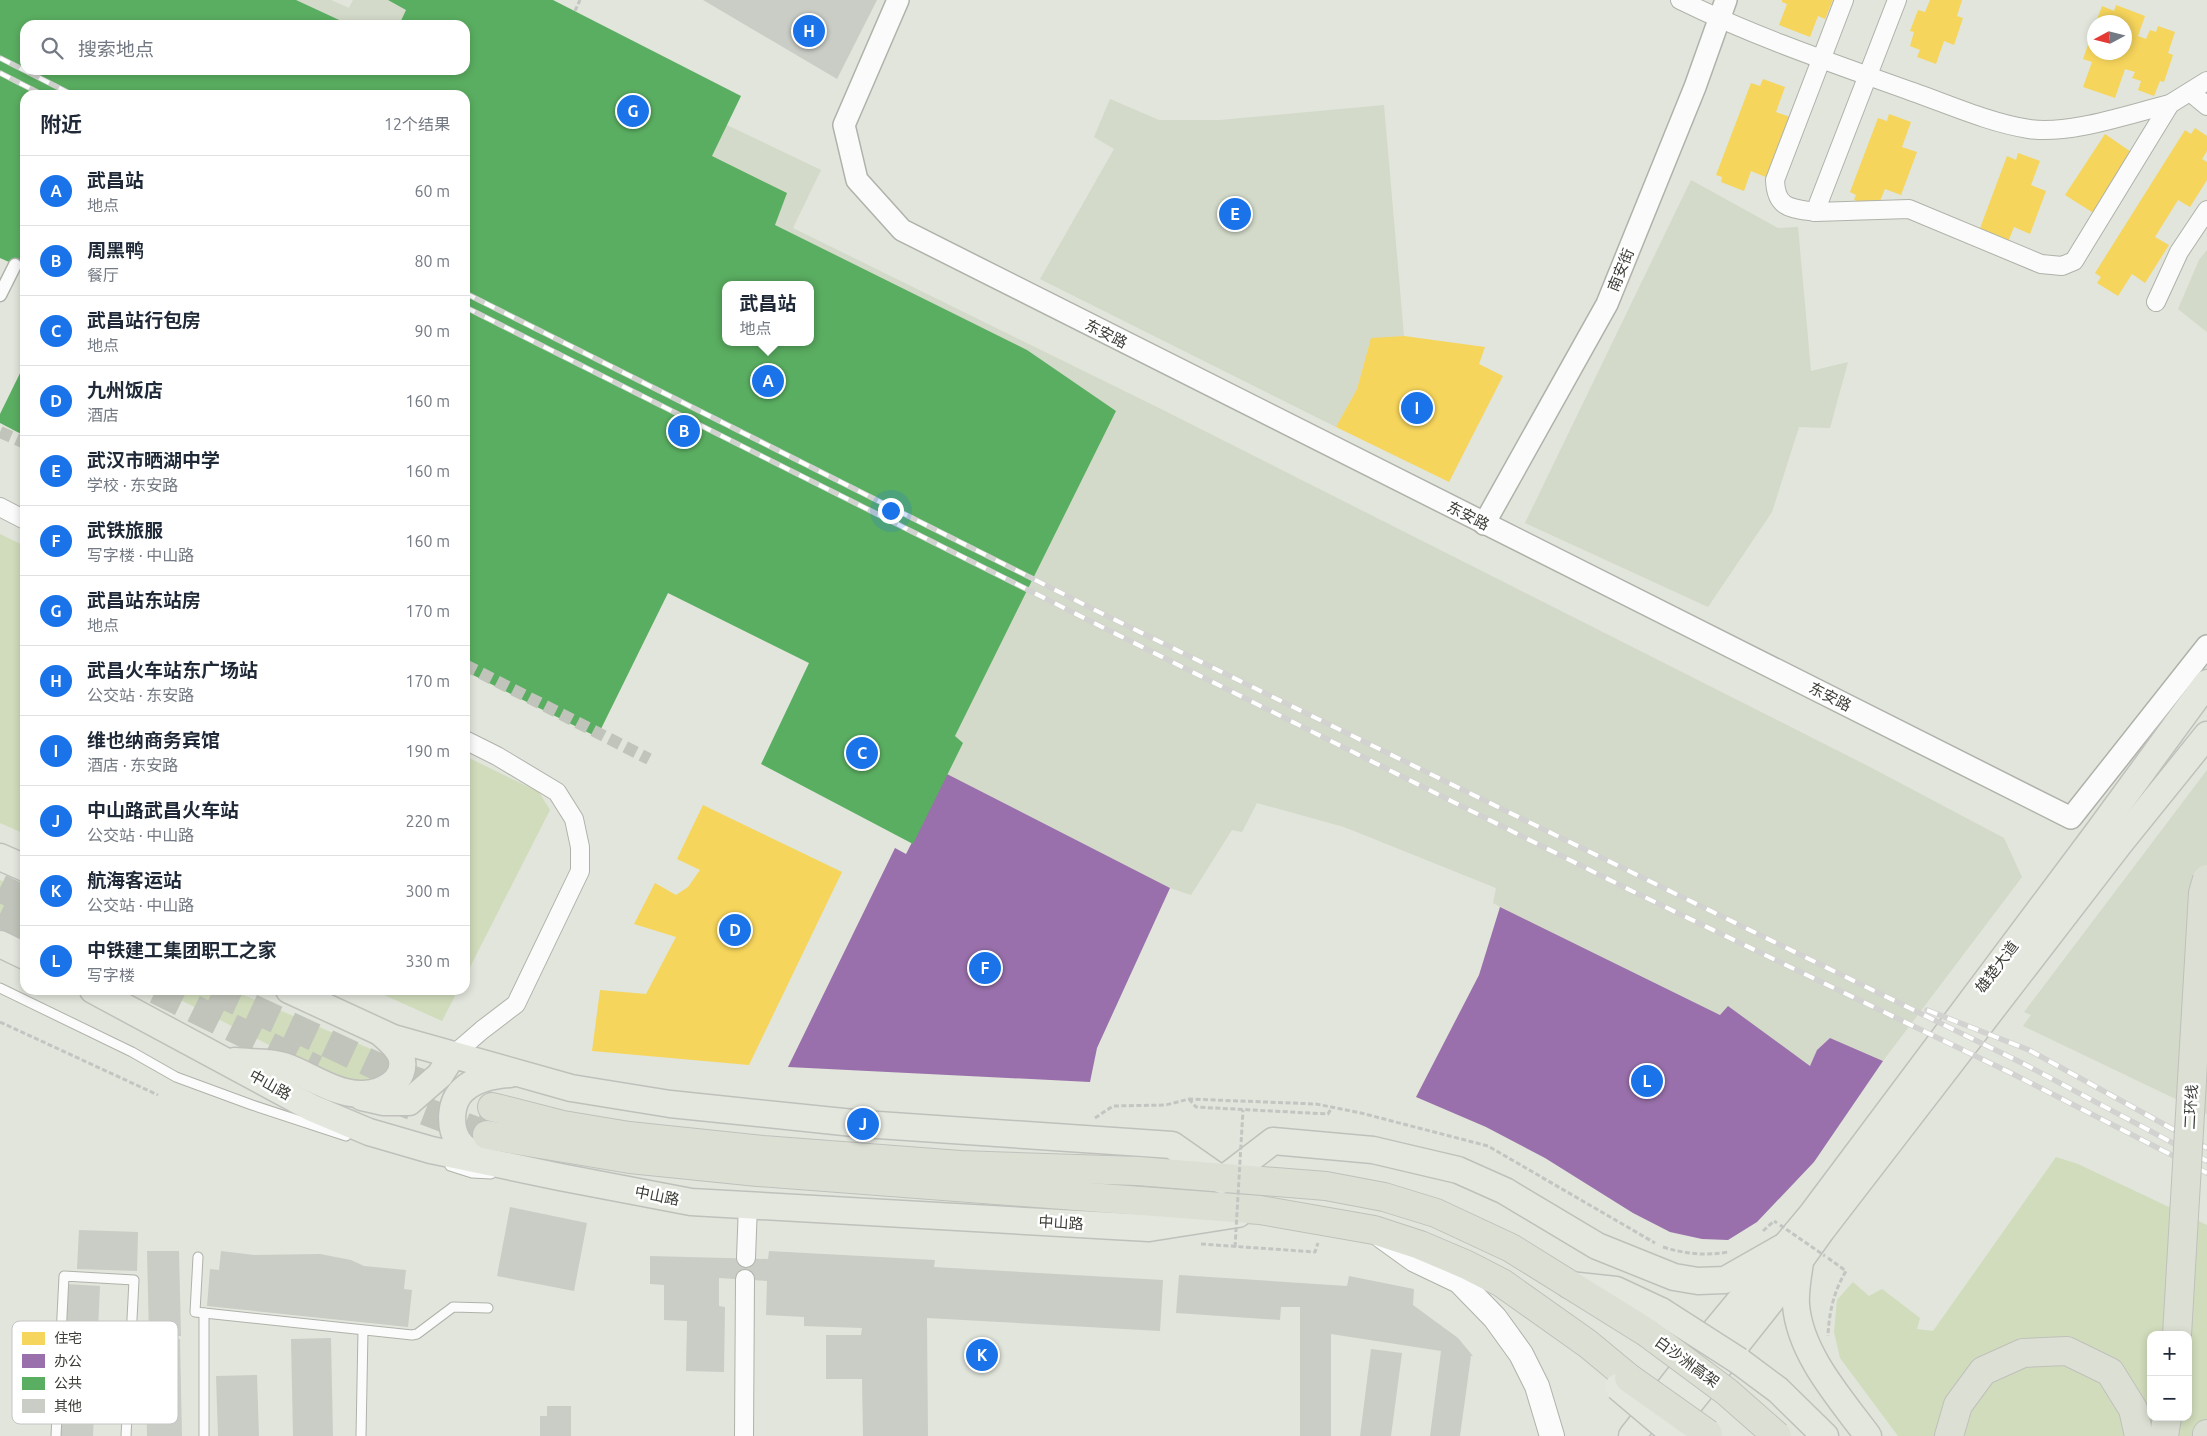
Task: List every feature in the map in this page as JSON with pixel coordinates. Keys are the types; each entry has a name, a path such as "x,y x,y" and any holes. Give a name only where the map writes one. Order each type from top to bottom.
{"highway":[{"name":"二环线","path":"2177,1331 2203,893 2207,879"},
{"name":"白沙洲高架","path":"492,1107 563,1125 629,1136 763,1150 960,1165 1138,1171 1222,1180 1326,1186 1384,1197 1436,1213 1478,1232 1511,1248 1569,1285 1654,1322 1776,1436"},
{"path":"487,1135 630,1159 758,1172 1260,1210 1374,1230 1420,1245 1476,1269 1502,1284 1588,1344 1623,1383 1710,1436"},
{"path":"1949,1436 1958,1405 1983,1371 2023,1352 2067,1351 2110,1372 2133,1409 2139,1436"},
{"path":"2164,1436 2166,1421"}],"main road":[{"name":"雄楚大道","path":"1797,1251 1818,1206 2207,683"},
{"name":"雄楚大道","path":"1797,1251 2207,735"},
{"path":"0,857 20,866"},
{"path":"0,944 20,954"},
{"name":"中山路","path":"102,995 312,1108 369,1132 431,1150 691,1202 1149,1228 1260,1210"},
{"path":"300,995 381,1033 452,1056 571,1088 738,1111 863,1124 1172,1145 1222,1180 1273,1141 1373,1150 1458,1170 1505,1191 1597,1246 1674,1277 1698,1281 1725,1280 1797,1251"},
{"path":"344,1092 361,1094 378,1091 393,1085 401,1073 401,1058 393,1043 381,1033"},
{"path":"224,1060 283,1066 311,1080 344,1092 384,1102 409,1102 440,1075 452,1056"},
{"path":"492,1162 474,1154 458,1140 452,1120 453,1106 462,1090 478,1080 499,1074 518,1074"},
{"path":"1374,1230 1415,1260 1460,1281 1495,1318 1521,1354 1537,1386 1552,1436"},
{"path":"1632,1436 1797,1251"},
{"path":"1664,1436 1674,1421 1771,1302 1797,1251"},
{"path":"1797,1251 1796,1306 1802,1330 1814,1358 1868,1436"},
{"path":"1654,1322 1740,1361 1778,1390 1825,1436"},
{"path":"1623,1383 1676,1436"}],"street":[{"name":"东安路","path":"898,0 844,125 857,180 902,230 2071,818 2207,646"},
{"path":"1680,0 1722,10 1822,58 1868,76 1982,116 2029,129 2063,130 2170,104 2207,81"},
{"path":"1844,0 1775,180 1776,193 1781,203 1794,209 1815,212 1908,209 2041,264 2062,266 2074,261 2170,104"},
{"path":"1815,212 1897,0"},
{"name":"南安街","path":"1484,524 1607,304 1694,87 1722,10"},
{"path":"2190,92 2207,106"},
{"path":"2156,302 2179,252 2207,210"},
{"path":"0,295 15,265"},
{"path":"0,507 20,517"},
{"path":"452,1056 516,1004 580,871 580,847 574,819 557,792 497,756 470,742"},
{"path":"746,1258 748,1205"},
{"path":"744,1436 745,1279"}],"lane":[{"path":"0,988 132,1052 176,1077 252,1105 356,1139"},
{"path":"437,1163 472,1173 496,1174 524,1169"},
{"path":"198,1257 195,1312 412,1335 418,1334 453,1307 488,1308"},
{"path":"62,1321 64,1276 134,1280 132,1321"},
{"path":"204,1313 204,1436"},
{"path":"361,1436 363,1331"}],"path":[{"path":"575,11 580,0"},
{"path":"0,1022 158,1095"},
{"path":"1189,1099 1196,1107 1243,1110 1328,1114 1332,1107"},
{"path":"1234,1247 1243,1110"},
{"path":"1189,1222 1192,1243 1315,1252 1326,1222"},
{"path":"1797,1251 1846,1271 1837,1286 1831,1310 1827,1345"}],"shaded area":[{"path":"0,0 331,0 349,8 353,0 466,0 821,170 793,228 1161,409 1866,765 2004,838 2022,877 1883,1061 1830,1038 1817,1050 1810,1066 1728,1007 1720,1015 1500,907 1493,903 1496,888 1344,827 1257,803 1242,832 1232,830 1191,895 1170,888 947,774 962,743 955,736 668,593 470,107 470,90 20,90 20,267 0,258"},
{"path":"1110,99 1159,120 1220,120 1384,105 1404,336 1371,339 1357,389 1336,427 1040,279 1114,149 1094,137"},
{"path":"1691,180 1778,228 1798,227 1811,371 1848,362 1830,428 1799,427 1772,512 1708,607 1525,523"},
{"path":"2207,250 2207,332 2178,309 2199,260"},
{"path":"2207,770 2207,1114 2023,1026 2031,1015 2024,1012"}],"green space":[{"path":"0,534 20,544 20,832 0,823"},
{"path":"470,758 539,792 550,810 470,967"},
{"path":"0,880 20,889 20,926 0,917"},
{"path":"171,995 244,995 392,1058 394,1063 379,1085 342,1077 271,1046"},
{"path":"384,995 455,995 442,1021"},
{"path":"2056,1157 2078,1164 2207,1225 2207,1436 1898,1436 1840,1358 1834,1332 1837,1300 1853,1282 1869,1296 1882,1289 1920,1318 1917,1329 1933,1331"}],"building: 住宅":[{"path":"1782,0 1833,0 1825,19 1818,16 1810,37 1779,25 1787,4 1782,2"},
{"path":"1930,0 1962,0 1957,16 1963,18 1954,45 1944,41 1936,64 1917,57 1920,50 1910,46 1914,32 1910,31 1918,10 1925,12"},
{"path":"2116,5 2145,16 2138,36 2146,39 2150,30 2156,32 2158,26 2175,32 2168,53 2173,55 2164,82 2160,81 2154,96 2138,90 2141,81 2132,78 2135,72 2125,69 2115,98 2083,87 2092,62 2083,59 2087,47 2087,60 2132,60 2132,15 2099,15 2102,6 2114,11"},
{"path":"1763,79 1785,87 1776,112 1790,117 1768,178 1751,171 1744,191 1721,182 1722,177 1716,175 1751,83 1760,86"},
{"path":"1889,114 1911,122 1902,147 1917,152 1901,195 1885,189 1877,208 1854,200 1856,195 1850,192 1878,118 1887,121"},
{"path":"2195,128 2207,136 2207,151 2202,159 2207,162 2207,180 2190,207 2178,200 2155,237 2169,245 2145,283 2132,274 2118,296 2097,283 2101,277 2095,273 2185,130 2191,134"},
{"path":"2105,134 2134,154 2095,214 2065,195"},
{"path":"2018,153 2040,161 2031,185 2046,191 2030,234 2014,227 2006,247 1979,231 2007,156 2016,160"},
{"path":"1404,336 1485,347 1479,364 1503,376 1449,482 1336,427 1357,389 1371,338"},
{"path":"703,805 842,872 749,1065 592,1051 600,990 646,994 676,937 634,924 655,883 676,895 688,887 700,870 677,859"}],"building: 办公":[{"path":"947,774 1170,888 1097,1048 1090,1082 788,1067 895,848 906,854"},
{"path":"1500,907 1720,1015 1728,1006 1810,1066 1817,1050 1830,1038 1883,1061 1814,1162 1757,1222 1728,1240 1702,1239 1670,1232 1633,1213 1545,1158 1486,1127 1416,1097 1479,975"}],"building: 公共":[{"path":"0,0 296,0 339,20 20,20 20,75 470,75 470,20 401,20 406,10 388,0 553,0 741,96 712,156 787,193 775,225 1027,350 1116,411 955,736 963,743 913,844 761,764 809,663 668,593 597,737 470,674 470,90 20,90 20,267 0,258"},
{"path":"20,373 20,433 0,423 0,414"}],"building: 其他":[{"path":"703,0 877,0 837,79"},
{"path":"510,1207 587,1223 574,1291 497,1276"},
{"path":"79,1230 138,1232 137,1271 77,1269"},
{"path":"147,1251 179,1251 181,1336 178,1336 178,1321 149,1321"},
{"path":"221,1251 254,1255 320,1254 351,1260 364,1266 406,1270 404,1289 412,1290 408,1327 207,1306 210,1269 219,1270"},
{"path":"769,1251 935,1260 934,1267 1163,1280 1160,1331 927,1318 928,1436 863,1436 862,1379 826,1379 826,1335 861,1335 862,1328 804,1326 804,1317 766,1315 767,1281 719,1278 719,1306 725,1307 724,1372 686,1371 687,1321 664,1320 664,1285 650,1284 650,1256 768,1259"},
{"path":"1179,1275 1347,1286 1349,1276 1414,1289 1413,1305 1458,1338 1473,1356 1471,1356 1460,1436 1430,1436 1441,1351 1331,1334 1331,1436 1300,1436 1300,1307 1281,1307 1280,1320 1176,1313"},
{"path":"66,1284 100,1286 98,1321 64,1321"},
{"path":"331,1338 333,1436 293,1436 291,1339"},
{"path":"178,1339 180,1339 182,1436 147,1436 147,1424 178,1424"},
{"path":"1371,1349 1402,1353 1391,1436 1360,1436"},
{"path":"257,1375 259,1436 218,1436 216,1376"},
{"path":"547,1406 571,1406 571,1436 540,1436 540,1416 547,1416"},
{"path":"60,1424 94,1424 93,1436 59,1436"}],"tunnel":[{"path":"0,432 20,441"},
{"path":"470,668 649,759"},
{"path":"0,888 20,898"},
{"path":"0,914 20,924"},
{"path":"166,995 316,1069"},
{"path":"224,995 387,1071 492,1107"},
{"path":"386,1096 487,1135"}],"railway":[{"path":"0,58 20,68"},
{"path":"0,73 33,90"},
{"path":"34,75 63,90"},
{"path":"470,296 1101,613 2024,1064 2207,1161"},
{"path":"470,310 1634,892 2013,1074 2207,1173"},
{"path":"1927,1010 2029,1050 2207,1148"}],"place":[{"name":"武昌火车站东广场站","path":"809,31"},
{"name":"武昌站东站房","path":"633,111"},
{"name":"武汉市晒湖中学","path":"1235,214"},
{"name":"武昌站","path":"768,381"},
{"name":"维也纳商务宾馆","path":"1417,408"},
{"name":"周黑鸭","path":"684,431"},
{"name":"武昌站行包房","path":"862,753"},
{"name":"九州饭店","path":"735,930"},
{"name":"武铁旅服","path":"985,968"},
{"name":"中铁建工集团职工之家","path":"1647,1081"},
{"name":"中山路武昌火车站","path":"863,1124"},
{"name":"航海客运站","path":"982,1355"}]}
